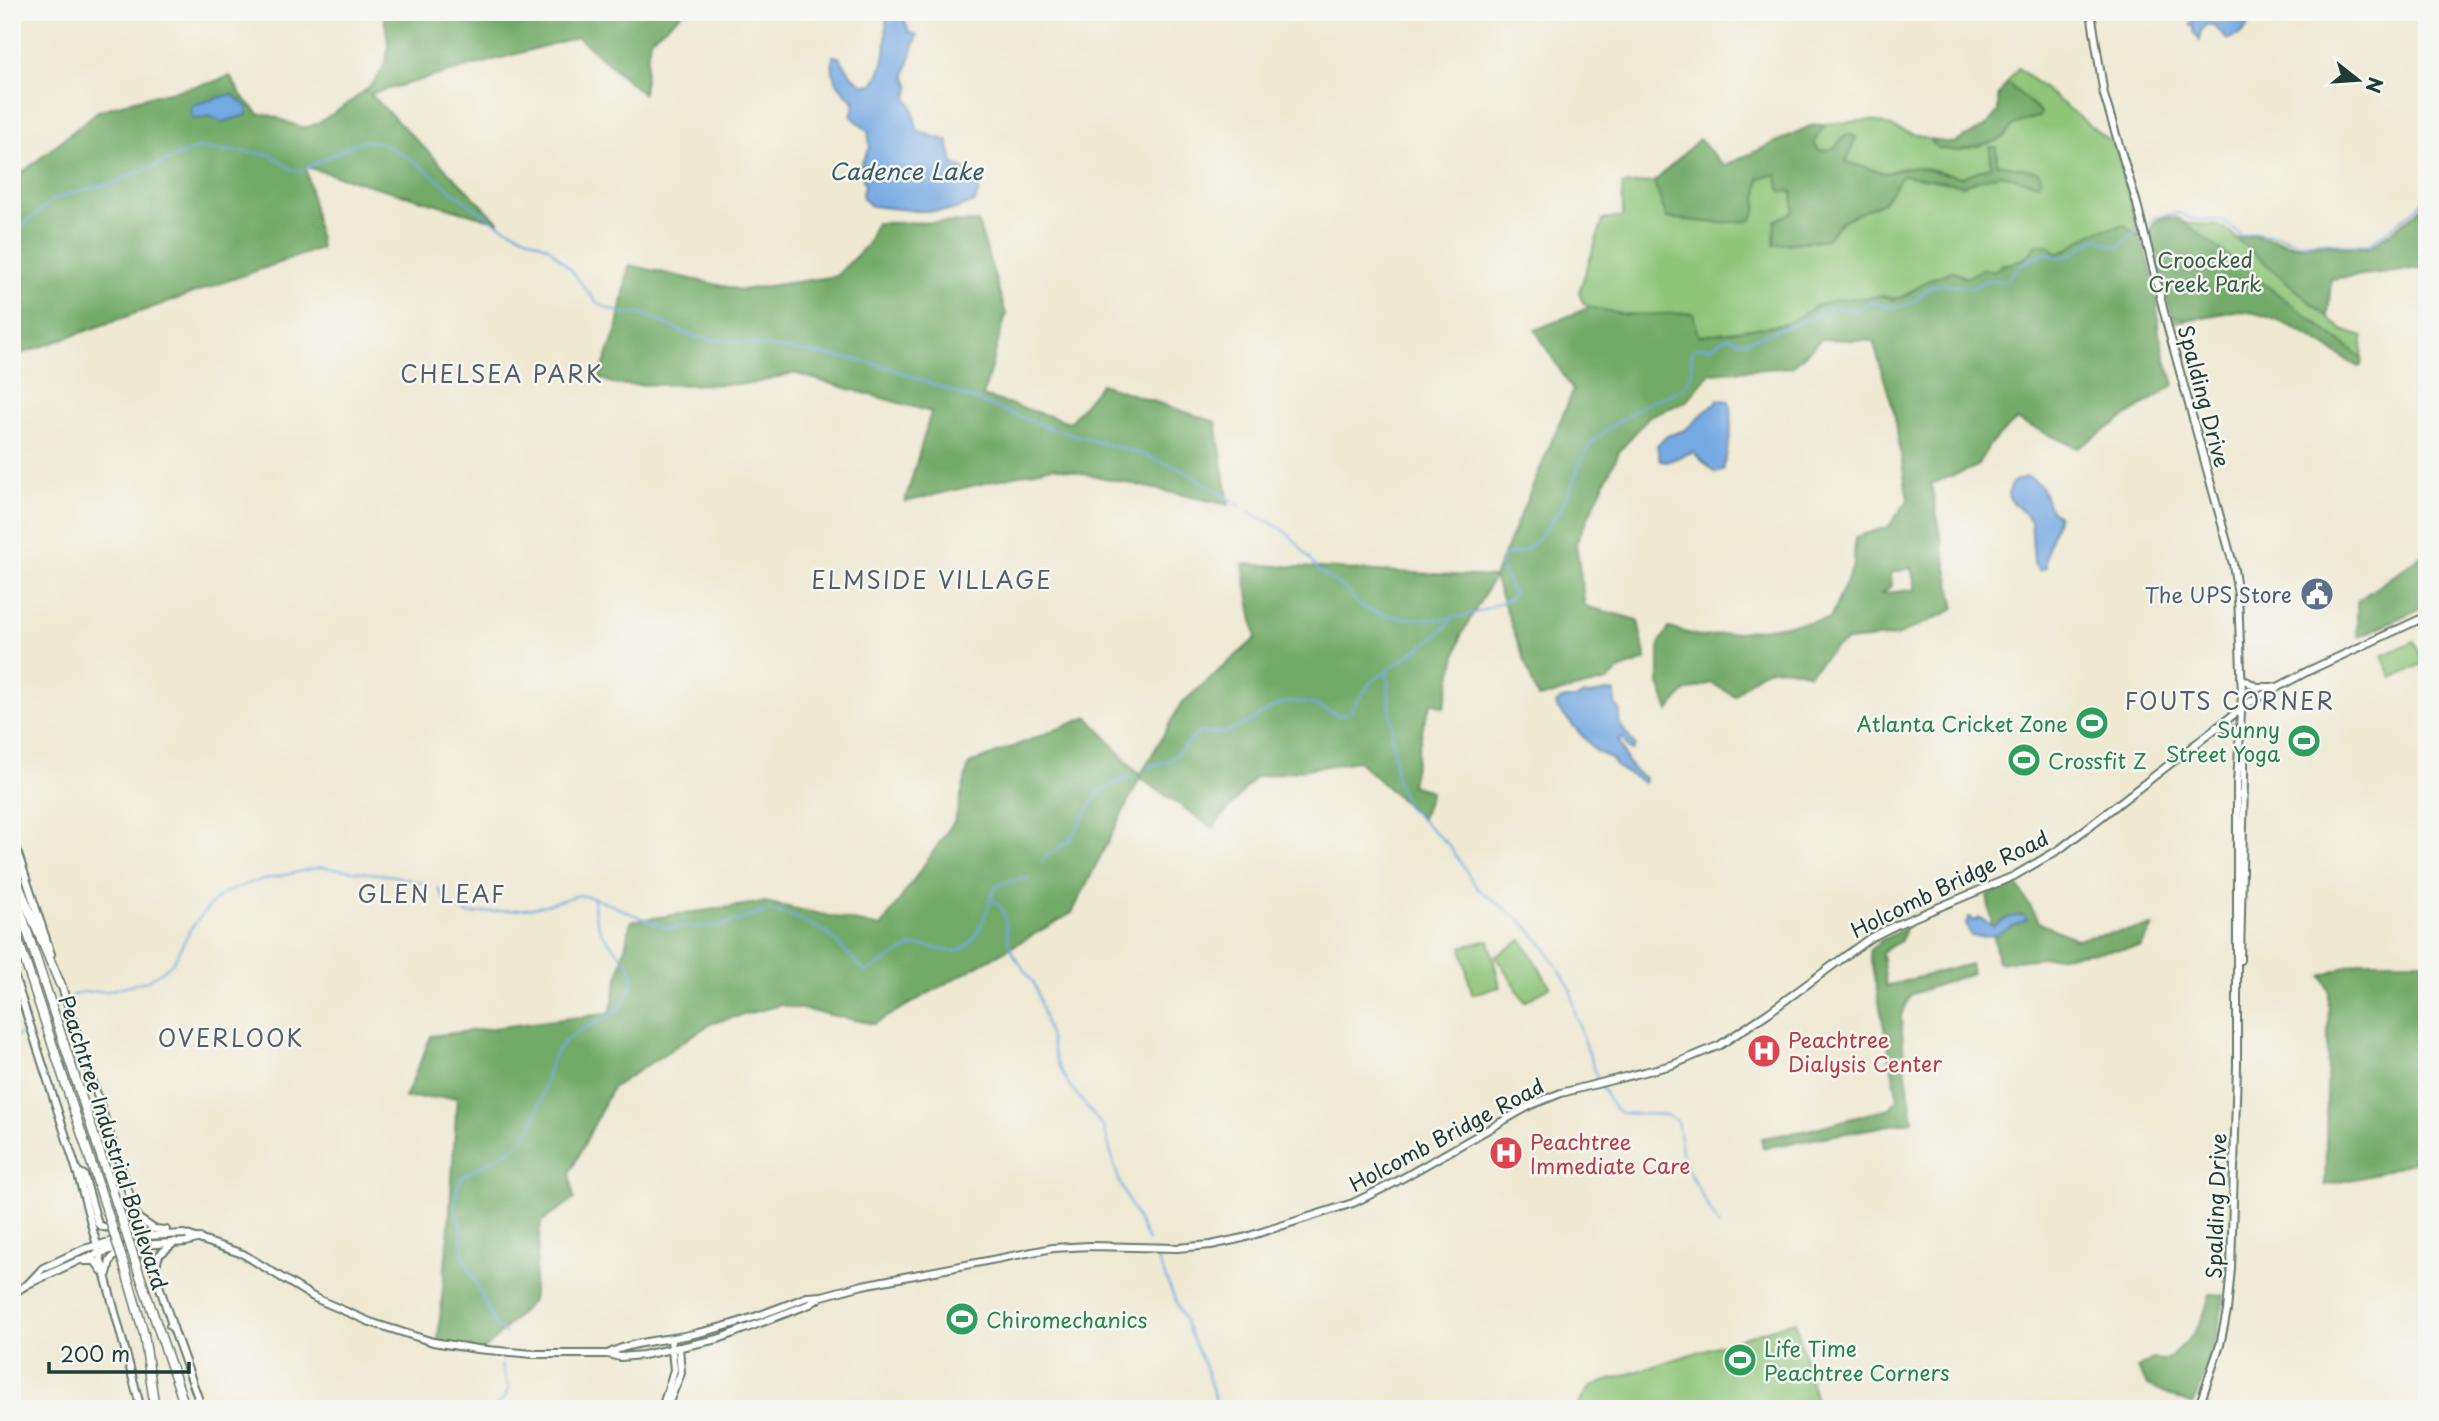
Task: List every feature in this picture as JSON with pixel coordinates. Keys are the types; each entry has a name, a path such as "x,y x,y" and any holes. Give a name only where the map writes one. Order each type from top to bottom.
{"highway":[{"path":"12,870 60,984"},
{"name":"Peachtree Industrial Boulevard","path":"12,885 186,1409"},
{"name":"Peachtree Industrial Boulevard","path":"12,921 125,1268 144,1334 155,1409"}],"main road":[{"name":"Spalding Drive","path":"2091,12 2104,95 2137,204 2233,564 2238,595 2242,708 2236,785 2237,1000 2231,1257 2228,1300 2220,1345 2198,1409"},
{"name":"Holcomb Bridge Road","path":"608,1354 620,1347 733,1324 807,1297 822,1296 863,1285 1053,1248 1177,1248 1211,1245 1243,1238 1353,1203 1531,1105 1561,1093 1672,1065 1720,1045 1870,938 1983,890 2038,863 2070,842 2216,727 2276,687 2427,616"},
{"path":"2241,678 2257,687 2276,687"},
{"path":"2216,727 2232,729 2240,738"},
{"name":"Peachtree Industrial Boulevard","path":"12,836 138,1218 147,1238 173,1328"},
{"name":"Peachtree Industrial Boulevard","path":"12,969 76,1171 92,1227 94,1248 106,1279 141,1409"},
{"path":"76,1171 84,1175 97,1224 101,1227 125,1222 134,1205"},
{"path":"106,1279 113,1256 138,1218 154,1229 186,1230 243,1254 330,1305 419,1338 462,1348 500,1352 608,1354"},
{"path":"92,1227 103,1238 139,1250 147,1256 168,1324 173,1328 202,1409"},
{"path":"92,1227 94,1248"},
{"path":"121,1245 147,1238 184,1234 201,1238"},
{"path":"28,1284 43,1268 94,1248 147,1238 176,1241 201,1238"},
{"path":"155,1271 159,1255 176,1241"},
{"path":"47,1277 94,1248"},
{"path":"12,1294 28,1284 88,1259 95,1261 106,1279"},
{"name":"Holcomb Bridge Road","path":"608,1354 620,1357 695,1345 756,1326 810,1304 822,1296"},
{"path":"674,1338 681,1368"},
{"path":"666,1409 681,1368 695,1345"},
{"path":"666,1409 664,1402 674,1370 676,1349"}],"green space":[{"path":"383,12 684,12 650,39 643,94 578,37 370,94 499,222 306,167 321,248 12,357 12,181 98,111 230,76 242,96 259,114 271,115 299,126 311,126 351,101 379,75 388,48"},
{"path":"2018,68 2116,146 2139,236 2124,225 2083,238 2066,251 2057,254 2037,245 2026,257 2013,263 2002,264 1993,273 1966,278 1952,271 1928,280 1901,297 1884,296 1816,306 1787,324 1697,336 1693,313 1618,314 1591,308 1582,301 1579,292 1603,220 1623,217 1622,185 1654,182 1667,218 1756,211 1759,178 1776,175 1792,192 1794,212 1775,221 1775,245 1827,239 1842,221 1883,202 1902,175 1984,178 2000,174 2039,184 2012,168 1997,164 1996,147 1990,147 1992,166 1962,177 1926,168 1902,168 1885,173 1846,162 1856,138 1841,139 1835,148 1820,151 1814,144 1825,124 1872,120 1930,140 1938,148 1957,151 1996,141 2005,136 2013,125 2041,112 2007,83"},
{"path":"2007,83 2041,112 2040,116 2013,125 2005,136 1996,141 1957,151 1938,148 1930,140 1954,143 1986,126 1998,111 1998,96"},
{"path":"1825,124 1814,144 1820,151 1835,148 1841,139 1849,134 1856,137 1846,162 1885,173 1915,167 1962,177 1991,166 1990,147 1996,147 1997,164 2038,171 2041,177 2039,184 2000,174 1963,185 1903,175 1883,202 1842,221 1827,239 1774,245 1775,221 1794,211 1792,192 1781,191 1776,175 1759,178 1756,211 1751,221 1717,223 1667,218 1654,182 1699,139 1724,166 1810,126"},
{"name":"Croocked Creek Park","path":"2427,201 2427,253 2288,282 2342,330 2363,337 2362,358 2281,297 2250,312 2237,311 2175,322 2147,235 2156,221 2168,217 2187,223 2220,227 2237,239 2255,235 2299,246 2318,243 2370,247 2418,212"},
{"path":"2427,201 2427,267 2331,279 2328,317 2237,239 2255,235 2299,246 2318,243 2370,247 2418,212"},
{"path":"2162,217 2178,218 2362,358 2361,366 2358,367 2317,341 2272,318 2241,311 2198,318 2172,315 2147,235 2155,222"},
{"path":"978,222 1006,314 983,396 1070,422 1101,384 1216,422 1229,505 1053,467 905,502 931,412 793,373 751,384 617,385 599,378 618,326 629,265 741,290 836,276 867,245 876,223"},
{"path":"2124,225 2139,237 2154,280 2158,328 2174,385 2078,448 2017,420 1990,444 1976,467 1931,484 1955,609 1897,636 1848,641 1835,647 1809,674 1786,668 1768,670 1752,679 1735,696 1711,683 1684,692 1669,711 1659,684 1659,649 1660,642 1669,628 1703,637 1830,619 1854,564 1855,537 1888,527 1908,500 1894,412 1873,341 1821,339 1792,367 1710,373 1686,402 1649,416 1619,452 1576,543 1585,606 1638,620 1646,660 1621,669 1607,681 1538,698 1494,577 1573,391 1535,330 1590,307 1626,315 1693,313 1698,336 1787,324 1816,306 1835,300 1884,296 1894,300 1907,295 1927,281 1952,271 1966,278 1983,268 1993,272 2025,258 2037,245 2049,245 2057,254 2091,235","holes":["1911,568 1916,589 1880,594 1892,586 1891,573"]},
{"path":"2427,552 2427,605 2359,637 2357,601"},
{"path":"1243,564 1494,577 1461,635 1444,707 1432,702 1424,722 1411,785 1431,791 1422,819 1358,761 1255,777 1213,828 1140,778 1072,913 874,1024 781,1005 712,1023 612,1088 570,1173 574,1199 541,1222 532,1301 481,1353 437,1349 449,1226 457,1097 405,1098 431,1036 610,1013 631,921 765,902 881,927 955,820 969,764 1088,717 1140,776 1181,704 1256,638"},
{"path":"2414,641 2424,663 2392,678 2382,656"},
{"path":"2015,881 2040,923 2076,939 2153,926 2141,947 1998,963 1987,895"},
{"path":"1907,927 1900,941 1882,952 1886,986 1970,964 1972,973 1910,995 1901,1016 1913,1121 1763,1148 1761,1138 1808,1130 1890,1108 1898,1099 1869,951 1880,941"},
{"path":"1489,940 1500,987 1472,994 1461,947"},
{"path":"1522,940 1550,986 1525,1002 1496,956"},
{"path":"2360,961 2427,961 2427,1158 2364,1177 2325,1185 2329,991 2322,976"},
{"path":"2210,1294 2224,1295 2213,1351 2192,1405 2147,1385 2137,1368 2153,1359 2166,1360 2182,1346 2200,1323"},
{"name":"Life Time Peachtree Corners","path":"1795,1321 1818,1409 1576,1409 1591,1386"}],"water":[{"name":"Cadence Lake","path":"886,12 902,12 909,32 917,35 905,75 910,86 907,98 912,106 917,129 948,141 953,163 972,174 979,191 975,202 950,211 917,211 871,206 863,198 865,187 860,166 870,147 868,131 851,116 855,102 834,78 833,56 839,57 853,77 864,85 873,84 884,58"},
{"path":"2200,12 2236,12 2240,22 2245,21 2248,26 2239,35 2227,40 2215,26 2207,24 2201,31 2199,41 2194,26 2190,24"},
{"path":"232,94 248,108 247,115 222,122 209,116 196,119 191,116 192,105"},
{"path":"1718,400 1729,401 1732,417 1723,471 1715,473 1693,452 1666,462 1660,461 1657,445 1667,436 1685,430"},
{"path":"2026,477 2039,485 2049,507 2058,515 2048,547 2046,568 2040,571 2034,564 2031,521 2009,498 2008,493 2014,481"},
{"path":"1615,692 1615,705 1620,710 1619,723 1635,746 1632,751 1628,749 1623,737 1619,739 1631,766 1645,778 1644,783 1618,768 1612,759 1597,752 1557,708 1556,704 1561,699 1576,699 1583,694"},
{"path":"2024,915 2027,920 1986,936 1971,936 1966,924 1970,917 1974,921 1980,918 1993,926 2010,917"}],"waterway":[{"path":"12,242 26,222 53,200 113,183 198,148 270,154 291,169 301,171 360,141 381,142 417,163 498,224 548,247 572,271 595,301 607,308 626,314 644,314 691,336 854,359 889,368 1050,428 1141,454 1179,468 1240,506"},
{"path":"2145,228 2155,217 2179,213 2196,220 2225,223 2241,236 2256,233 2280,236 2299,243 2319,241 2369,244 2416,209 2427,195"},
{"path":"1249,513 1287,533 1318,570 1345,589 1364,608 1386,615 1413,618 1441,619 1471,615 1511,599 1513,593 1500,567 1503,557 1528,548 1547,527 1567,497 1584,456 1596,439 1636,410 1675,393 1688,383 1692,372 1691,352 1696,348 1710,347 1730,336 1737,341 1746,341 1812,317 1830,307 1855,310 1872,302 1902,306 1913,302 1935,285 1973,288 1987,280 2006,281 2019,267 2041,255 2047,253 2068,256 2098,238 2120,247 2132,234 2141,231"},
{"path":"1147,767 1169,761 1199,733 1224,733 1246,724 1275,706 1291,701 1312,704 1338,715 1345,715 1371,682 1432,639 1452,619"},
{"path":"1387,672 1396,777 1406,806 1449,845 1478,889 1523,922 1544,946 1571,989 1575,1013 1598,1081"},
{"path":"1042,860 1070,840 1097,795 1105,788 1132,776"},
{"path":"71,996 83,992 107,991 146,981 161,972 173,962 192,927 213,902 226,892 253,882 321,867 395,876 425,884"},
{"path":"438,888 447,904 469,914 535,908 579,895 594,898 666,928 720,926 767,911 787,914 826,932 866,972 910,947 925,946 949,951 967,946 980,928 995,888 1001,884 1029,878"},
{"path":"506,1335 496,1326 463,1256 460,1222 455,1206 457,1187 461,1178 506,1152 527,1134 537,1112 551,1063 562,1044 615,1012 624,1003 629,992 631,971 600,930 594,899"},
{"path":"991,899 999,905 1004,914 1009,944 1015,957 1035,985 1057,1063 1069,1085 1104,1128 1119,1181 1148,1241"},
{"path":"12,1040 27,1029"},
{"path":"1601,1086 1615,1109 1621,1113 1667,1115 1677,1121 1684,1163 1719,1226"},
{"path":"1155,1254 1207,1372 1218,1409"},
{"path":"491,1409 504,1399 509,1389 501,1365"}],"place":[{"name":"The UPS Store","path":"2317,594"},
{"name":"Atlanta Cricket Zone","path":"2092,723"},
{"name":"Sunny Street Yoga","path":"2304,741"},
{"name":"Crossfit Z","path":"2024,760"},
{"name":"Peachtree Dialysis Center","path":"1764,1051"},
{"name":"Peachtree Immediate Care","path":"1506,1153"},
{"name":"Chiromechanics","path":"962,1319"},
{"name":"Life Time Peachtree Corners","path":"1740,1360"}],"district":[{"name":"CHELSEA PARK","path":"502,373"},
{"name":"ELMSIDE VILLAGE","path":"932,579"},
{"name":"FOUTS CORNER","path":"2230,700"},
{"name":"GLEN LEAF","path":"432,893"},
{"name":"OVERLOOK","path":"231,1037"}]}
